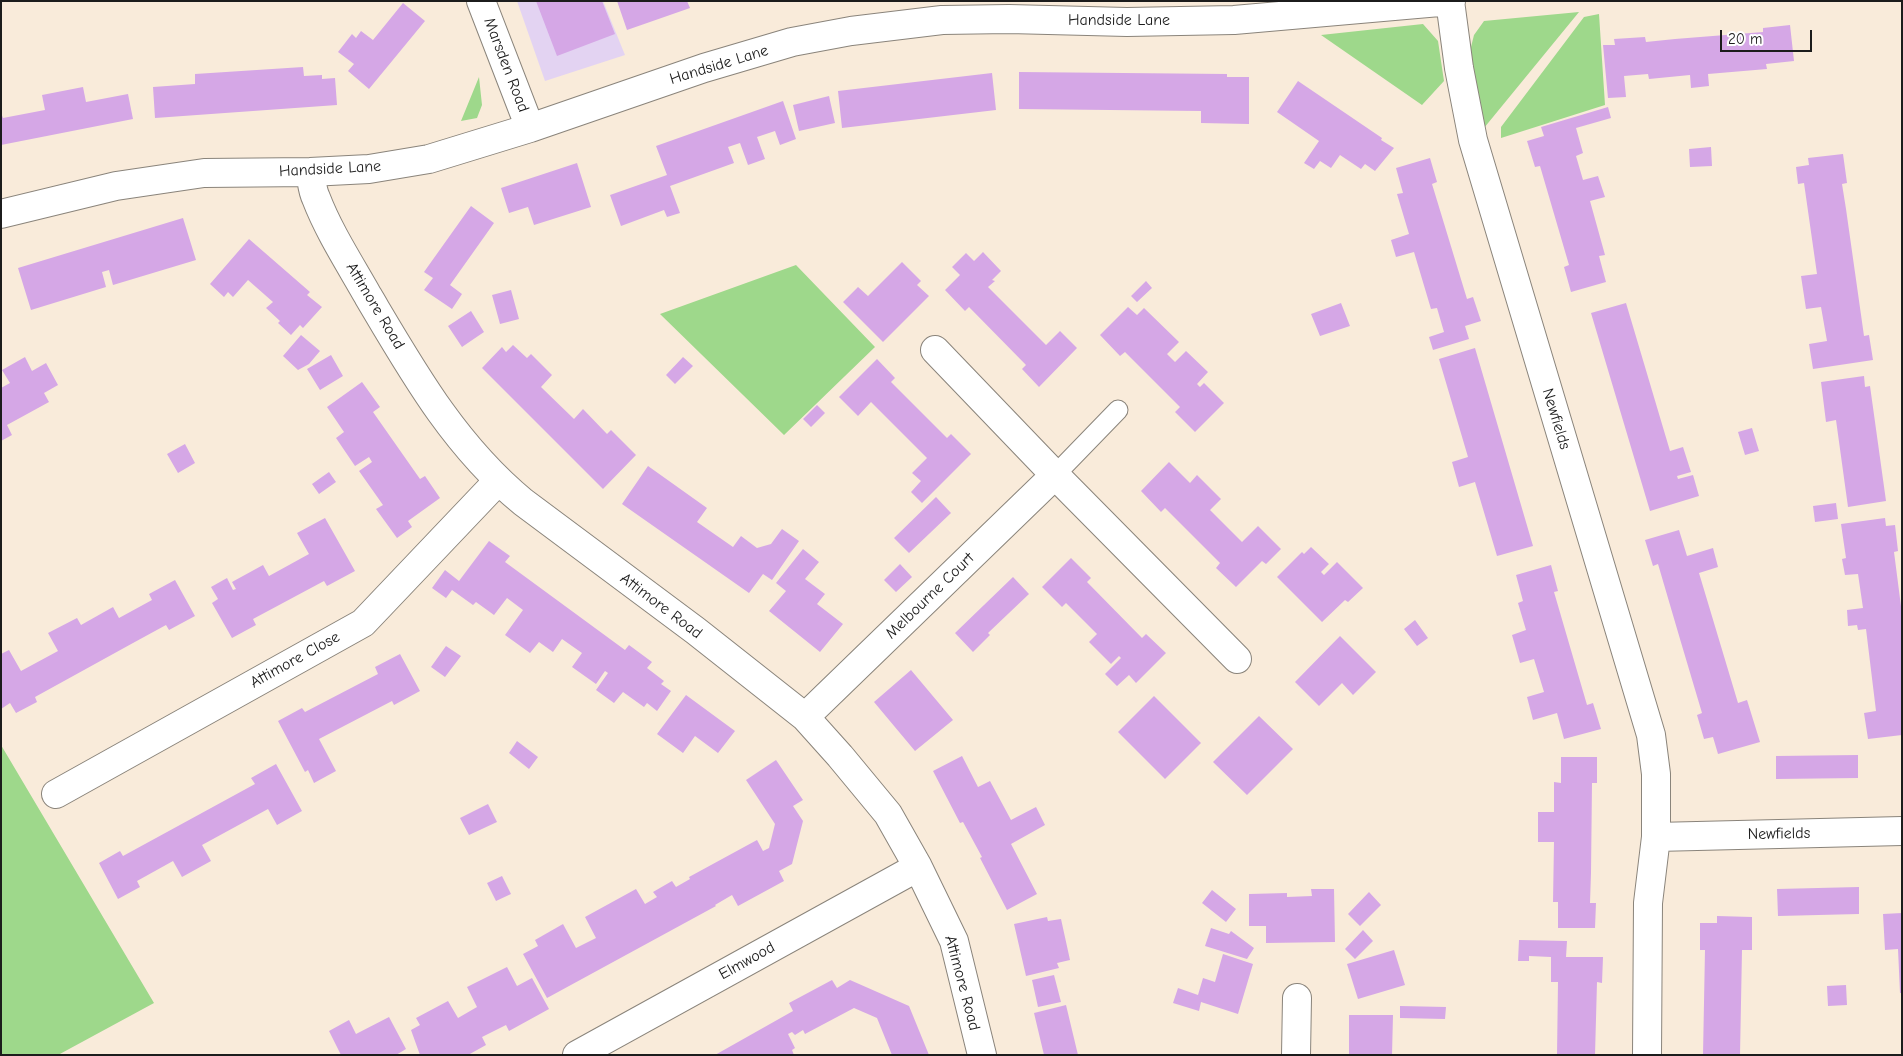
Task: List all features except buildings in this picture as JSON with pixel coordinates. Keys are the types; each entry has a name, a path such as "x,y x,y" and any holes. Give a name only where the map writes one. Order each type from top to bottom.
{"street":[{"name":"Marsden Road","path":"482,1 530,128"},
{"name":"Handside Lane","path":"1,214 116,186 204,173 369,170 429,159 530,128 704,68 792,42 851,31 942,20 1009,19 1126,11 1234,20 1450,1"},
{"name":"Newfields","path":"1450,1 1459,68 1473,140 1651,735 1656,774 1656,837 1648,902 1647,1055"},
{"name":"Attimore Road","path":"310,172 315,197 342,250 420,384 470,451 498,481 805,716 888,814 918,867 954,941 982,1055"},
{"path":"935,350 1055,475 1237,659"},
{"name":"Melbourne Court","path":"805,716 1055,475"},
{"name":"Attimore Close","path":"56,794 363,623 498,481"},
{"name":"Newfields","path":"1656,837 1902,832"},
{"name":"Elmwood","path":"576,1055 918,867"},
{"path":"1296,1055 1297,998"}],"lane":[{"path":"1055,475 1118,410"}],"shaded area":[{"path":"517,1 603,1 625,55 545,81"}],"green space":[{"path":"1579,12 1484,128 1469,55 1474,35 1484,21"},
{"path":"1599,14 1605,105 1501,138 1501,127 1584,17"},
{"path":"1423,24 1438,41 1444,81 1422,105 1321,35"},
{"path":"479,77 482,105 477,118 461,121"},
{"path":"796,265 875,347 784,435 660,314"},
{"path":"1,745 154,1003 58,1055 1,1055"}]}
